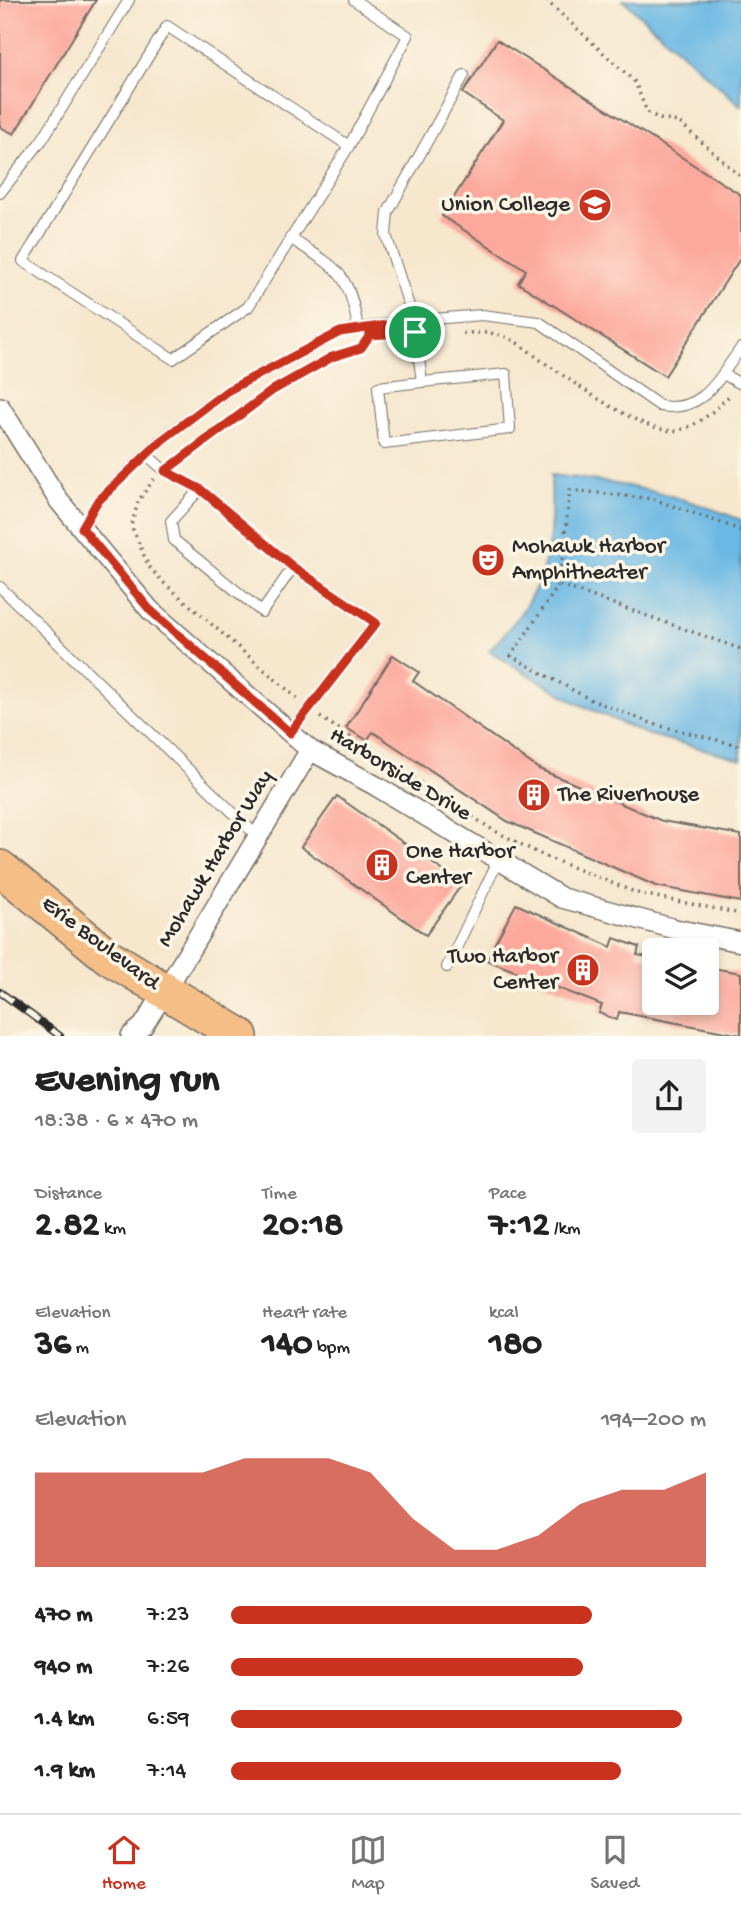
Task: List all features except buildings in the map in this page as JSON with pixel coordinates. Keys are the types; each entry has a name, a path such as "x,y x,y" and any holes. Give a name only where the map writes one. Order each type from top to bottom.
{"highway":[{"name":"Erie Boulevard","path":"0,867 109,957 164,993 240,1036"}],"street":[{"name":"Harborside Drive","path":"0,408 58,500 150,610 310,750 376,786 562,898 675,929 741,942"},
{"name":"Mohawk Harbor Way","path":"131,1036 143,1026 164,993 310,750"}],"lane":[{"path":"0,193 43,140 129,0"},
{"path":"349,146 167,26 23,261 173,359 248,307 349,146 408,36 354,0"},
{"path":"422,382 414,321 386,235 388,212 464,75"},
{"path":"290,238 336,269 348,283 358,329"},
{"path":"82,528 97,502 146,455 227,391 340,332 379,325 482,315 539,322 660,406 676,409 707,395 741,348"},
{"path":"506,374 510,429 384,444 378,387 422,382 506,374"},
{"path":"723,374 741,384"},
{"path":"146,455 165,471 200,489 293,567 376,623 290,733"},
{"path":"200,489 171,520 174,540 261,612 293,567"},
{"path":"0,587 257,836"},
{"path":"447,967 498,861"}],"path":[{"path":"546,0 635,82 646,112 660,119 679,122 741,177"},
{"path":"302,701 209,624 149,567 131,524 139,500 152,481 273,390 332,357 361,348 379,325"},
{"path":"454,333 496,334 523,346 614,406 660,431 677,431 694,424 714,411 741,384"},
{"path":"741,530 653,499 570,489 559,585 511,656 589,699 640,719 741,746"},
{"path":"540,579 741,649"},
{"path":"318,714 493,830 544,856 637,893 741,914"}],"water":[{"path":"623,0 741,0 741,106"},
{"path":"551,475 648,490 741,520 741,759 646,734 577,703 489,651 523,610 542,571 550,528"}],"railway":[{"path":"0,992 60,1036"}],"place":[{"name":"Union College","path":"595,205"},
{"name":"Mohawk Harbor Amphitheater","path":"488,560"},
{"name":"The Riverhouse","path":"534,795"},
{"name":"One Harbor Center","path":"382,865"},
{"name":"Two Harbor Center","path":"583,970"}],"route":[{"path":"414,321 415,332 370,335 361,348 332,357 273,390 229,420 165,471 200,489 293,567 376,623 290,733 150,610 82,528 97,502 162,440 227,391 340,332 414,321"}]}
